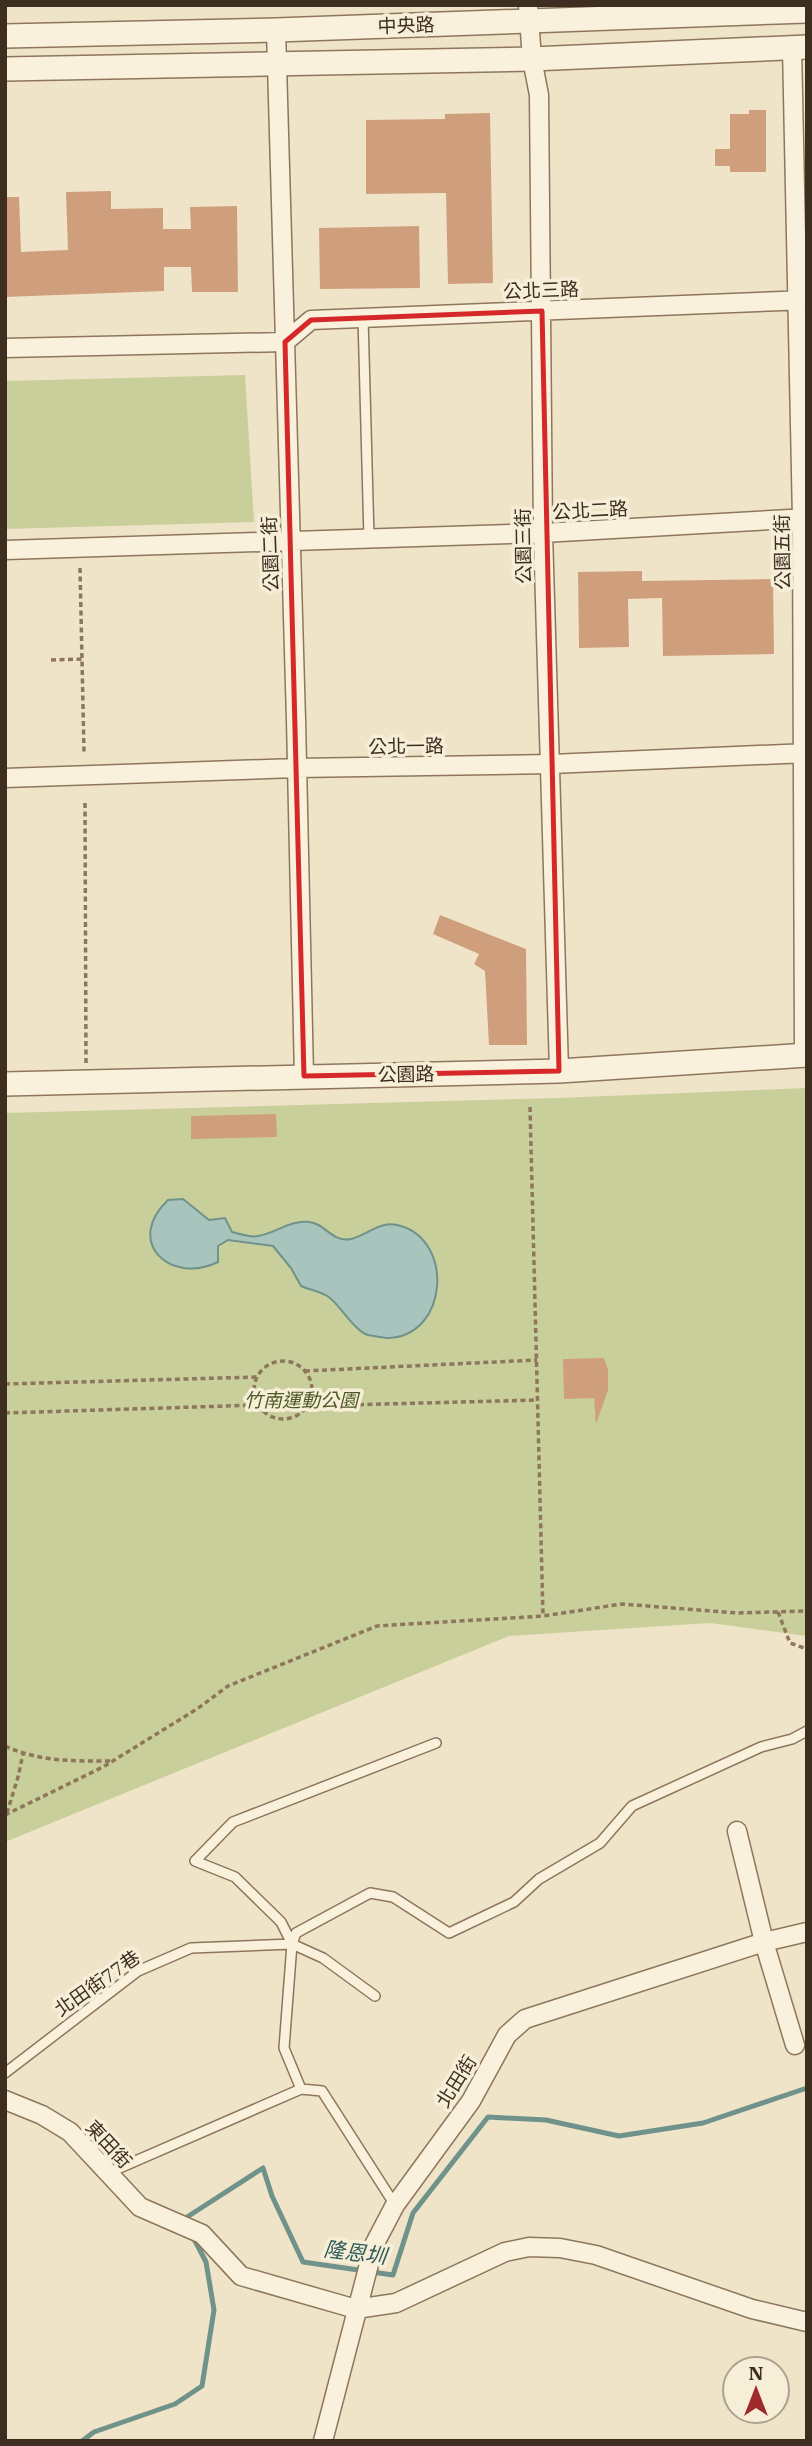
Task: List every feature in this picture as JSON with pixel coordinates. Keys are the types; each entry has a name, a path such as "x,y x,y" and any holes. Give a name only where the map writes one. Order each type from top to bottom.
{"street":[{"name":"中央路","path":"5,36 276,30 528,13 807,11"},
{"name":"公園三街","path":"528,13 532,59 539,95 543,533 559,1070"},
{"name":"公園二街","path":"276,30 304,1076"},
{"name":"中央路","path":"5,69 532,59 799,47"},
{"name":"公園五街","path":"799,47 805,518 806,1055"},
{"name":"公北三路","path":"285,342 311,320 803,300"},
{"path":"5,348 285,342"},
{"name":"公北二路","path":"5,550 543,533 805,518"},
{"name":"公北一路","path":"5,778 296,768 551,764 804,753"},
{"name":"公園路","path":"5,1084 559,1070 806,1055"},
{"path":"737,1831 764,1942 795,2045"},
{"name":"北田街","path":"323,2441 374,2245 395,2205 471,2101 507,2035 525,2019 764,1942 807,1932"},
{"name":"東田街","path":"5,2100 42,2115 70,2132 140,2207 202,2234 241,2276 356,2309"},
{"path":"356,2309 396,2303 505,2252 529,2247 560,2248 596,2255 752,2309 807,2322"}],"lane":[{"path":"363,317 369,538"},
{"path":"301,2089 284,2048 292,1944 296,1933 370,1893 393,1897 449,1933 514,1902 539,1879 600,1843 632,1806 761,1747 792,1739 807,1731"},
{"path":"375,1996 323,1958 292,1944 281,1922 235,1877 195,1861 233,1822 436,1743"},
{"name":"北田街77巷","path":"5,2073 138,1971 191,1948 292,1944"},
{"path":"108,2173 301,2089 322,2091 395,2205"}],"path":[{"path":"80,568 84,752"},
{"path":"51,660 82,659"},
{"path":"85,803 86,1082"},
{"path":"530,1107 543,1616"},
{"path":"305,1371 537,1360"},
{"path":"279,1361 298,1364 305,1371 313,1387 308,1406 293,1418 283,1420 264,1413 258,1405 254,1386 257,1377 270,1364 279,1361"},
{"path":"5,1384 257,1377"},
{"path":"308,1406 538,1400"},
{"path":"5,1413 258,1405"},
{"path":"6,1814 114,1761 197,1709 228,1686 377,1626 543,1616 622,1604 737,1613 805,1611"},
{"path":"778,1612 790,1643 807,1649"},
{"path":"5,1746 23,1754 54,1760 114,1761"},
{"path":"6,1814 23,1754"}],"highlighted area":[{"path":"542,311 559,1071 304,1076 285,342 311,320"}],"green space":[{"path":"245,375 254,522 5,529 5,381"},
{"name":"竹南運動公園","path":"807,1088 807,1636 710,1623 509,1636 5,1842 5,1113 557,1098"}],"water":[{"path":"183,1199 209,1220 225,1218 232,1232 249,1236 265,1234 302,1222 315,1223 334,1236 344,1239 351,1239 387,1225 401,1226 418,1235 430,1250 436,1268 437,1287 433,1305 423,1321 409,1333 389,1338 368,1335 330,1298 301,1286 291,1268 273,1246 228,1240 218,1246 218,1262 200,1268 169,1264 158,1255 152,1244 150,1231 156,1216 168,1200"}],"building":[{"path":"749,110 766,110 766,172 730,172 730,166 715,166 715,149 730,149 730,114 749,114"},
{"path":"490,113 493,283 448,284 446,193 366,194 366,120 445,119 445,114"},
{"path":"111,191 111,209 163,208 163,229 191,229 190,207 237,206 238,292 192,292 191,267 164,267 164,291 5,297 5,197 19,197 21,252 68,250 66,192"},
{"path":"419,226 420,288 320,289 319,228"},
{"path":"642,571 642,581 773,579 774,654 663,656 662,598 628,599 629,647 579,648 578,572"},
{"path":"440,915 526,949 527,1045 489,1045 485,971 474,964 479,954 433,934"},
{"path":"276,1114 277,1137 191,1139 191,1116"},
{"path":"604,1358 608,1369 608,1390 596,1424 594,1398 564,1399 563,1359"}],"waterway":[{"name":"隆恩圳","path":"186,2223 184,2219 263,2168 272,2196 303,2262 393,2275 413,2213 488,2117 546,2120 619,2136 703,2123 807,2088"},
{"name":"隆恩圳","path":"82,2441 94,2432 175,2404 202,2386 214,2310 206,2262 192,2235"}]}
